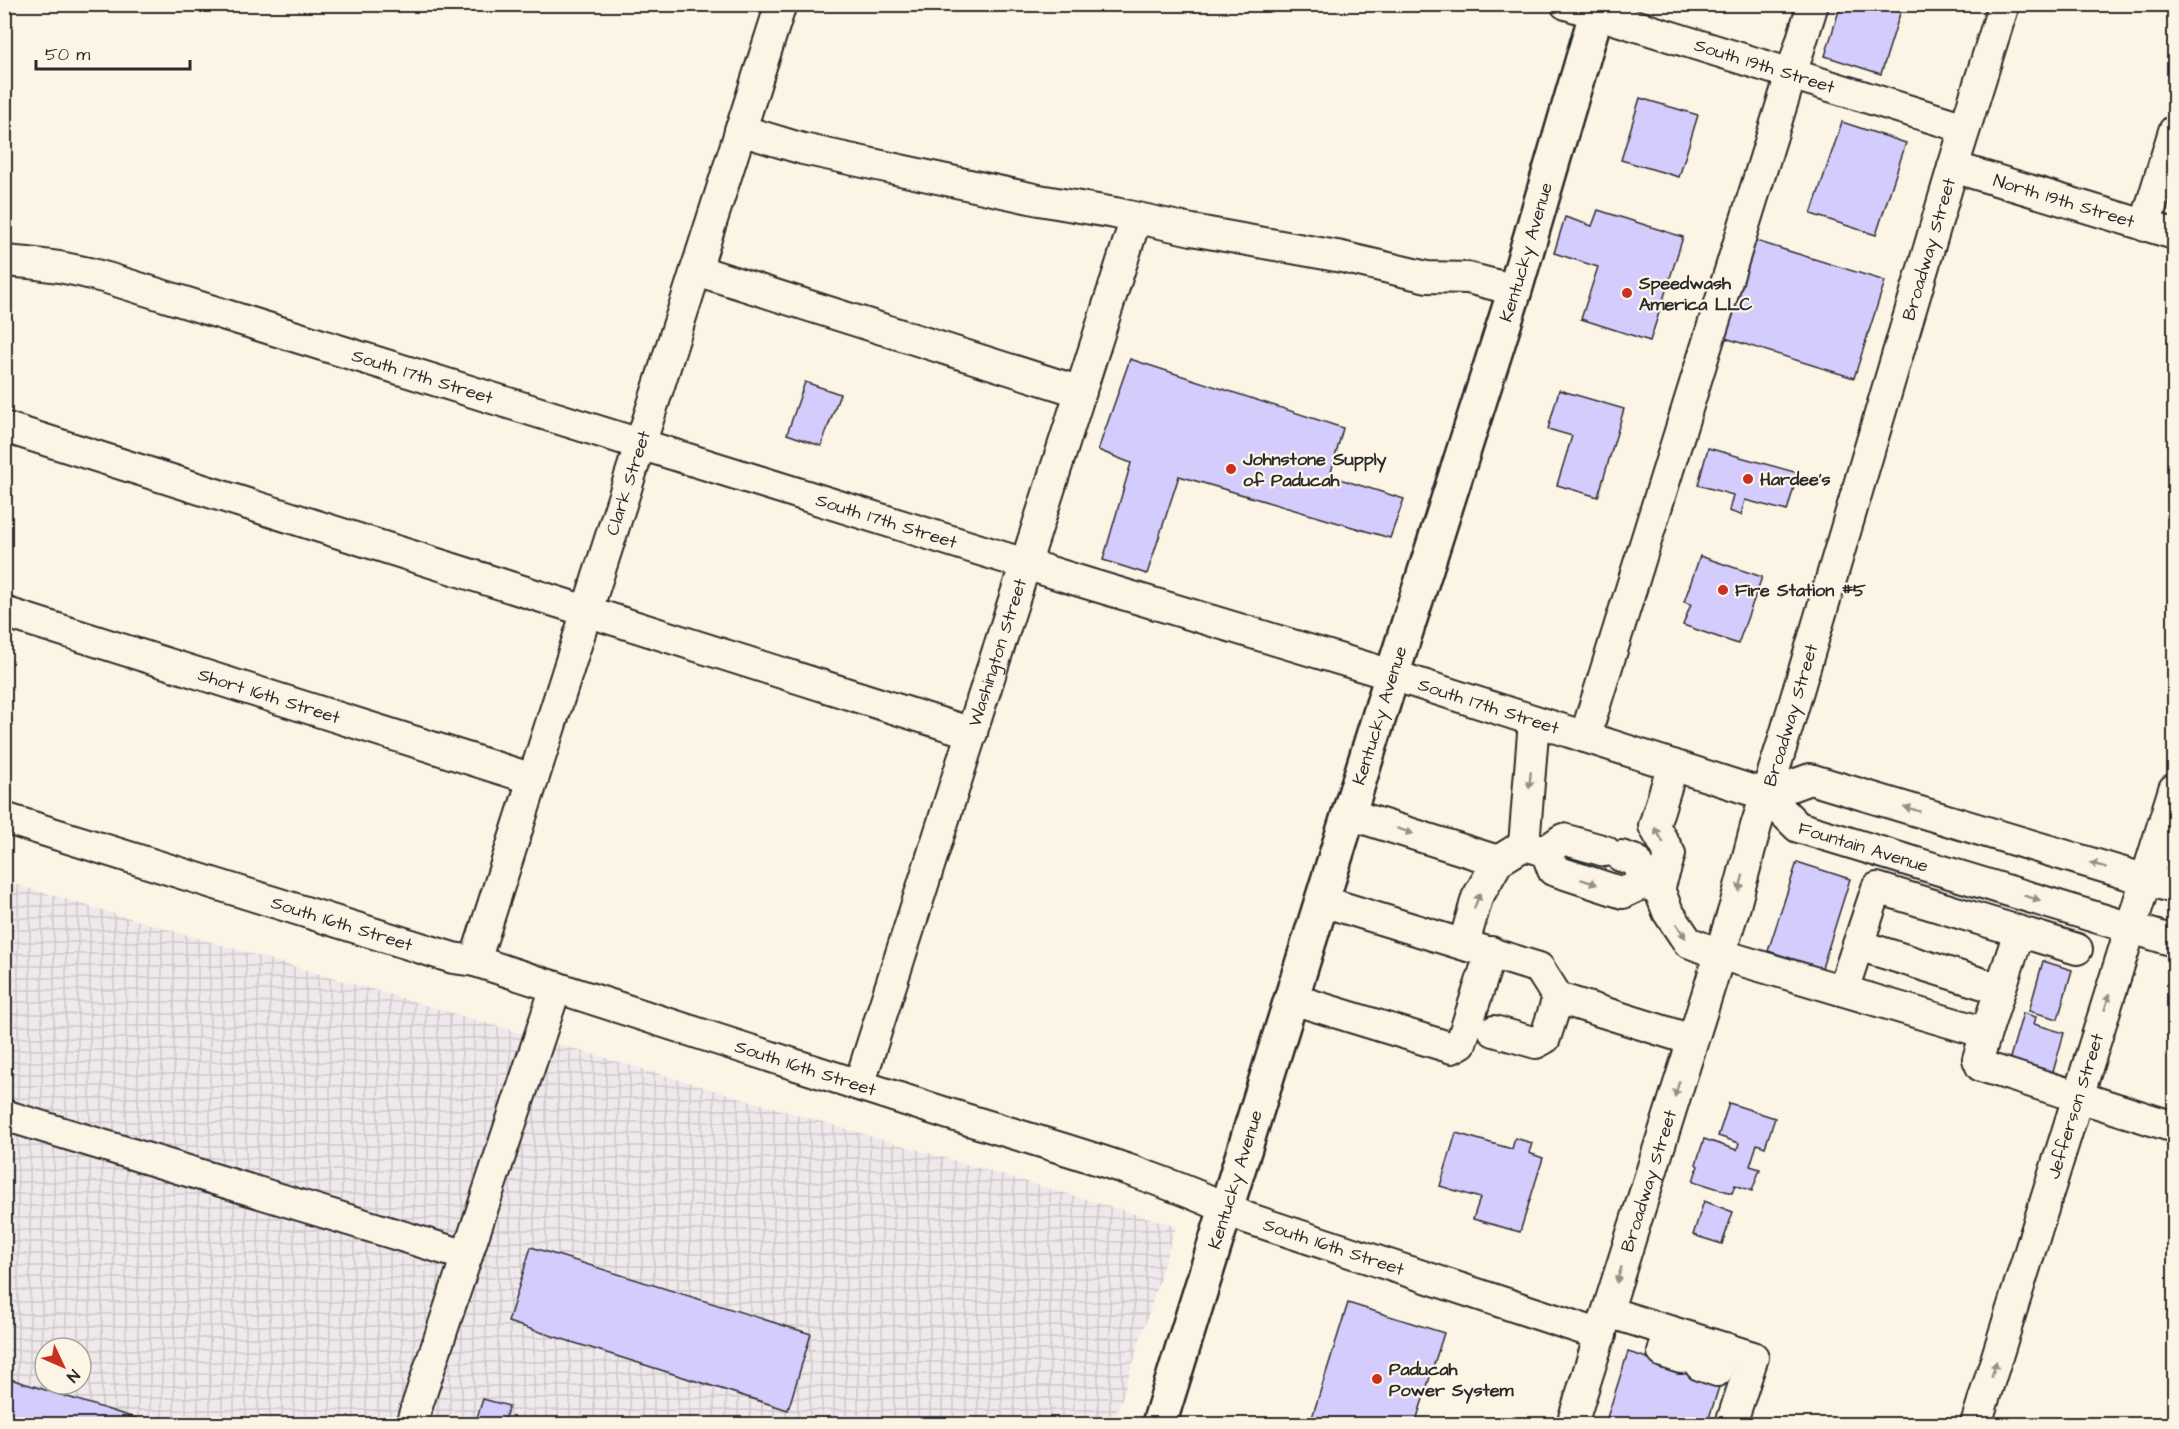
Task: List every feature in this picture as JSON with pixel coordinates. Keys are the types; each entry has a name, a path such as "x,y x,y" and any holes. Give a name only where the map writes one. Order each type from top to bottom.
{"main road":[{"name":"Kentucky Avenue","path":"1159,1425 1392,675 1515,290 1587,8"}],"street":[{"name":"Clark Street","path":"475,961 781,4"},
{"path":"1585,737 1813,4"},
{"name":"Broadway Street","path":"1572,1425 1719,954 1953,167 2004,4"},
{"name":"South 19th Street","path":"1587,8 1965,129"},
{"path":"740,130 837,157 1039,200 1342,257 1427,277 1468,278 1515,290"},
{"path":"2145,226 2175,131"},
{"name":"North 19th Street","path":"1953,167 2175,234"},
{"name":"Washington Street","path":"859,1085 1136,218"},
{"name":"South 17th Street","path":"4,261 42,263 99,276 1026,564 1392,675 1766,795"},
{"path":"696,270 1081,392"},
{"path":"4,427 972,733"},
{"name":"Short 16th Street","path":"4,612 533,779"},
{"path":"1534,721 1535,848 1553,870 1623,893 1652,886 1670,854 1654,826 1674,765"},
{"path":"1766,795 1810,779 2175,888"},
{"name":"Jefferson Street","path":"1976,1425 2175,789"},
{"name":"Fountain Avenue","path":"1766,795 1798,827 2175,941"},
{"path":"1349,814 1498,861 1563,838 1636,861 1688,942 1719,954 1986,1033"},
{"name":"South 16th Street","path":"4,818 453,958 475,961 1141,1175 1247,1218 1604,1323 1684,1351 1725,1348 1753,1357 1731,1425"},
{"path":"1843,990 1888,854"},
{"path":"1292,999 1452,1048 1461,1043 1477,947 1477,898 1498,861"},
{"path":"1929,904 1940,870"},
{"path":"1877,888 2069,946 2070,910"},
{"path":"1988,922 1998,888"},
{"path":"1322,901 1539,968 1558,998 1692,1040"},
{"path":"2019,932 1978,1059 1981,1066 2175,1127"},
{"path":"1858,945 2000,989"},
{"path":"411,1425 556,987"},
{"path":"1494,1031 1536,1044 1545,1038 1558,998"},
{"path":"4,1114 467,1256"},
{"path":"1684,1351 1717,1371 1725,1348"}],"shaded area":[{"path":"4,881 1176,1226 1114,1424 5,1424"}],"building":[{"path":"1841,4 1903,4 1881,74 1825,56"},
{"path":"1640,98 1698,115 1679,177 1621,160"},
{"path":"1842,122 1906,143 1876,235 1811,214"},
{"name":"Speedwash America LLC","path":"1598,210 1683,237 1650,341 1581,319 1598,267 1554,253 1565,217 1592,226"},
{"path":"1753,240 1885,281 1854,378 1722,337"},
{"name":"Johnstone Supply of Paducah","path":"1130,359 1343,428 1330,476 1404,499 1390,538 1179,476 1147,574 1103,560 1131,463 1098,450"},
{"path":"805,382 840,394 821,446 787,434"},
{"path":"1559,390 1624,409 1598,497 1557,485 1572,436 1548,429"},
{"name":"Hardee's","path":"1708,448 1798,473 1787,511 1745,500 1741,515 1729,511 1733,495 1698,485"},
{"name":"Fire Station #5","path":"1700,556 1762,577 1738,644 1683,625 1691,604 1684,602"},
{"path":"1797,862 1850,879 1822,968 1768,951"},
{"path":"2043,961 2072,970 2058,1019 2029,1011"},
{"path":"2023,1013 2036,1017 2034,1024 2064,1033 2053,1072 2021,1063 2018,1071 2007,1068"},
{"path":"1729,1103 1775,1118 1765,1147 1757,1144 1750,1166 1760,1169 1752,1191 1735,1185 1732,1193 1693,1181 1704,1139 1737,1150 1739,1143 1718,1136"},
{"path":"1456,1133 1512,1149 1515,1138 1532,1143 1529,1153 1543,1158 1520,1232 1473,1219 1480,1198 1440,1186"},
{"path":"1704,1201 1733,1212 1722,1244 1693,1235"},
{"path":"531,1247 811,1334 788,1410 508,1322"},
{"name":"Paducah Power System","path":"1348,1303 1444,1333 1415,1424 1310,1424"},
{"path":"1628,1352 1721,1381 1707,1424 1605,1424"},
{"path":"4,1377 33,1386 33,1396 65,1396 154,1424 4,1424"},
{"path":"483,1399 509,1406 503,1424 475,1424"}],"place":[{"name":"Speedwash America LLC","path":"1627,293"},
{"name":"Johnstone Supply of Paducah","path":"1231,469"},
{"name":"Hardee's","path":"1748,479"},
{"name":"Fire Station #5","path":"1723,590"},
{"name":"Paducah Power System","path":"1377,1379"}]}
